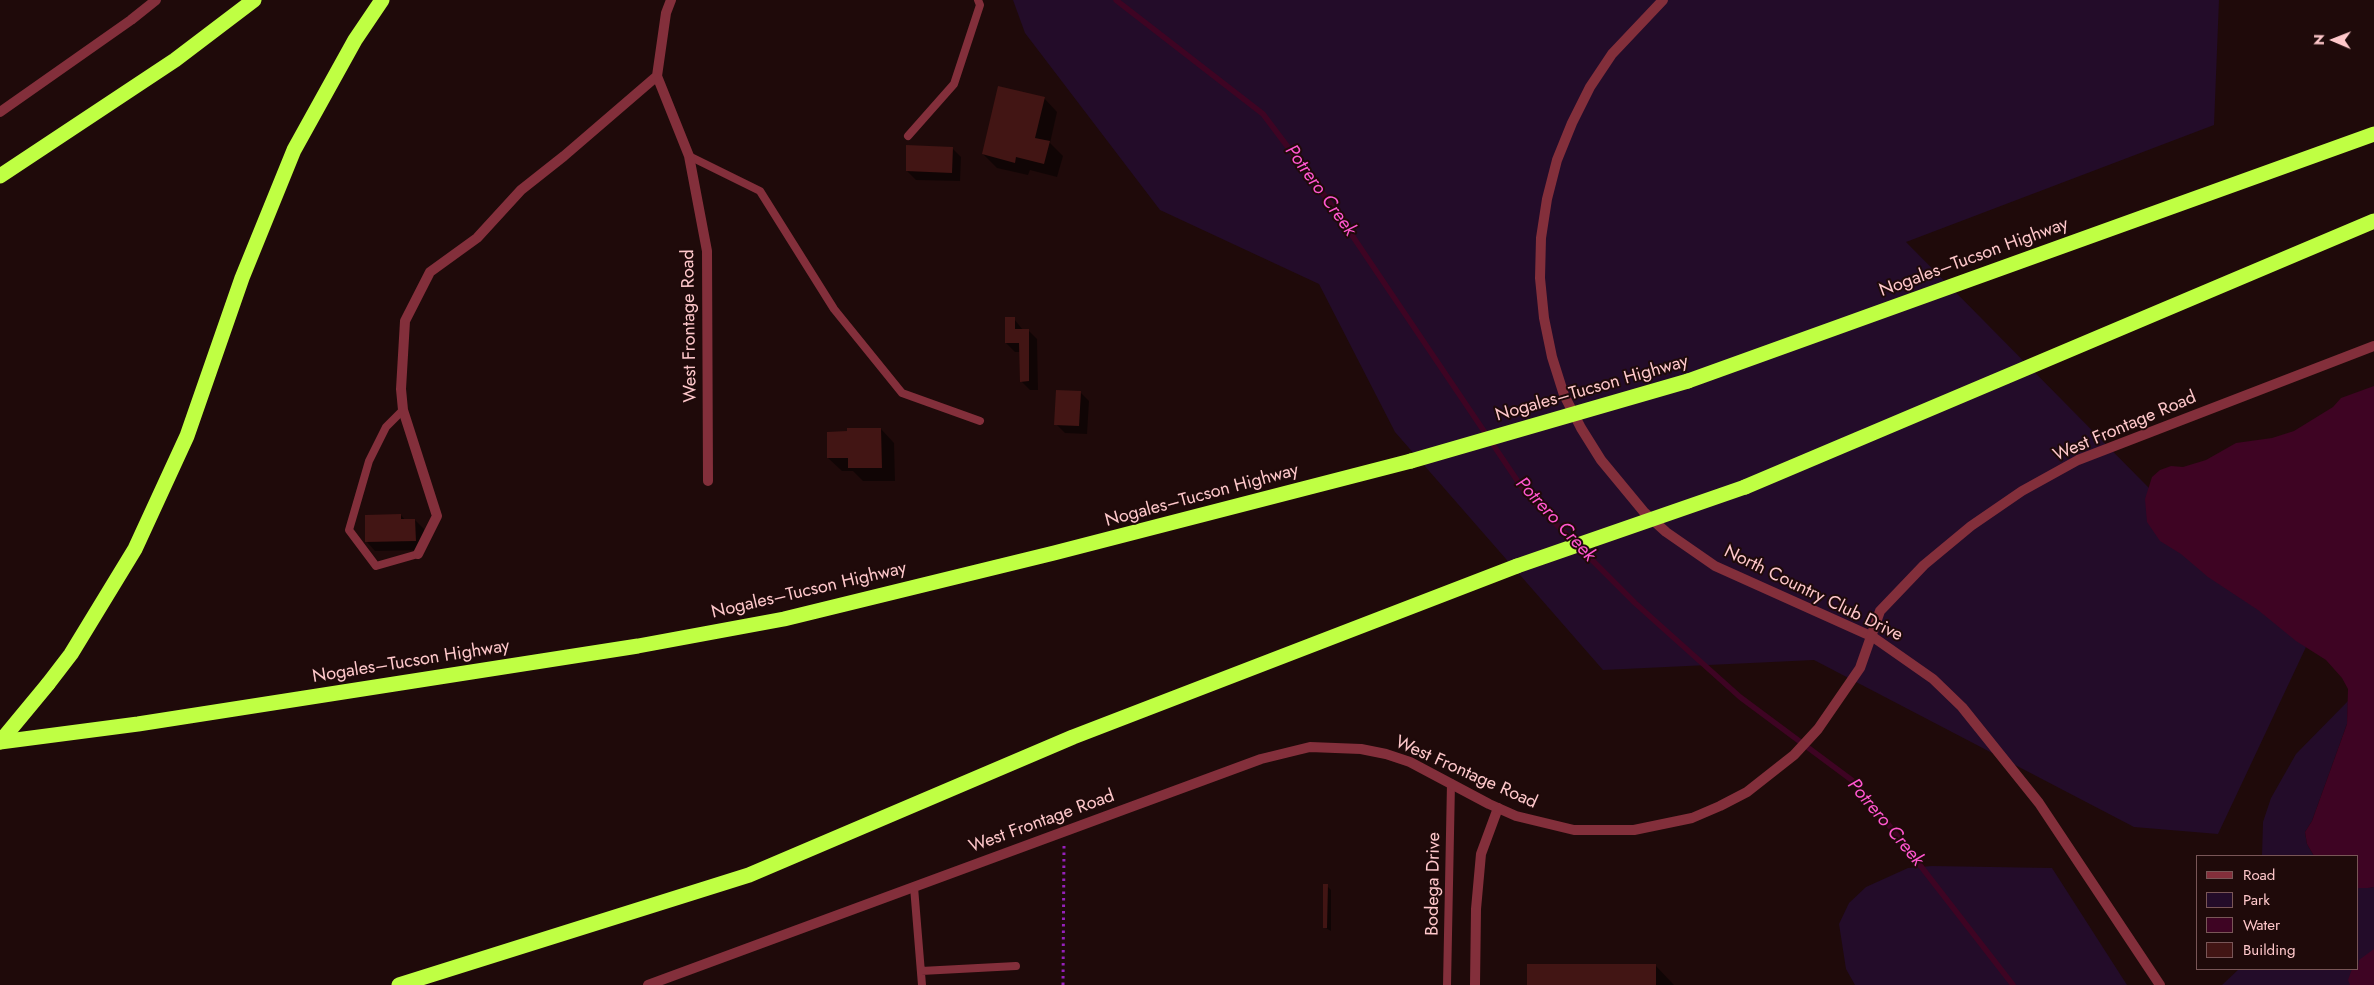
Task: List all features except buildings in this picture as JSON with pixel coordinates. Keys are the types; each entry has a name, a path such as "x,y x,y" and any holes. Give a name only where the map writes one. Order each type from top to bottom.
{"highway":[{"path":"0,176 175,60 254,0"},
{"path":"0,742 71,654 135,550 187,436 242,278 294,150 355,40 382,0"},
{"name":"Nogales–Tucson Highway","path":"0,742 138,724 618,649 784,618 1054,553 1411,461 1688,381 2374,134"},
{"path":"399,985 750,875 1073,737 1517,566 1745,487 2374,221"}],"street":[{"path":"0,112 131,20 156,0"},
{"path":"418,554 437,516 403,410 401,388 405,321 430,272 477,238 521,190 564,156 656,76 666,13 671,0"},
{"name":"North Country Club Drive","path":"1663,0 1612,54 1590,88 1572,123 1557,160 1542,238 1540,278 1543,308 1552,357 1564,395 1581,428 1601,460 1644,512 1690,550 1715,566 1873,637 1933,679 1962,707 2039,803 2160,985"},
{"name":"West Frontage Road","path":"656,76 688,156 707,251 708,481"},
{"name":"West Frontage Road","path":"648,985 1261,759 1310,747 1352,748 1386,754 1410,762 1498,808 1545,824 1574,830 1634,830 1683,820 1720,806 1747,792 1776,770 1818,729 1838,702 1860,668 1873,637 1880,611 1924,565 1971,526 2022,491 2086,457 2374,346"},
{"path":"1475,985 1476,909 1481,854 1498,808"}],"lane":[{"path":"908,136 954,84 980,5 978,0"},
{"path":"688,156 760,191 834,310 902,393 980,421"},
{"path":"403,410 386,427 368,461 349,530 376,566 418,554"},
{"name":"Bodega Drive","path":"1447,985 1451,783"},
{"path":"914,887 922,985"},
{"path":"921,971 1016,966"}],"path":[{"path":"1063,985 1064,832"}],"green space":[{"path":"1013,0 2219,0 2214,125 1906,242 2306,647 2218,834 2134,827 1814,660 1603,670 1395,432 1319,284 1160,210 1025,33"},
{"path":"2348,701 2347,724 2312,821 2305,832 2307,844 2313,855 2262,855 2263,822 2271,798 2296,754"},
{"path":"1932,866 2052,868 2127,985 1855,985 1846,969 1839,924 1849,903 1866,887 1908,868"},
{"path":"2374,887 2374,985 2222,985 2238,970 2359,970 2359,888"}],"water":[{"path":"2374,386 2374,887 2368,888 2359,888 2359,855 2313,855 2307,844 2305,832 2312,821 2347,724 2348,689 2342,678 2326,660 2296,641 2258,610 2208,577 2181,554 2160,541 2147,522 2145,499 2152,477 2160,470 2171,466 2183,467 2206,460 2236,443 2272,438 2294,431 2333,407 2341,398"},
{"path":"2374,949 2374,985 2350,985 2348,980 2352,970 2359,970 2359,960"}],"waterway":[{"name":"Potrero Creek","path":"1116,0 1263,114 1333,207 1527,495 1635,603 1740,697 1857,784 2013,985"}]}
